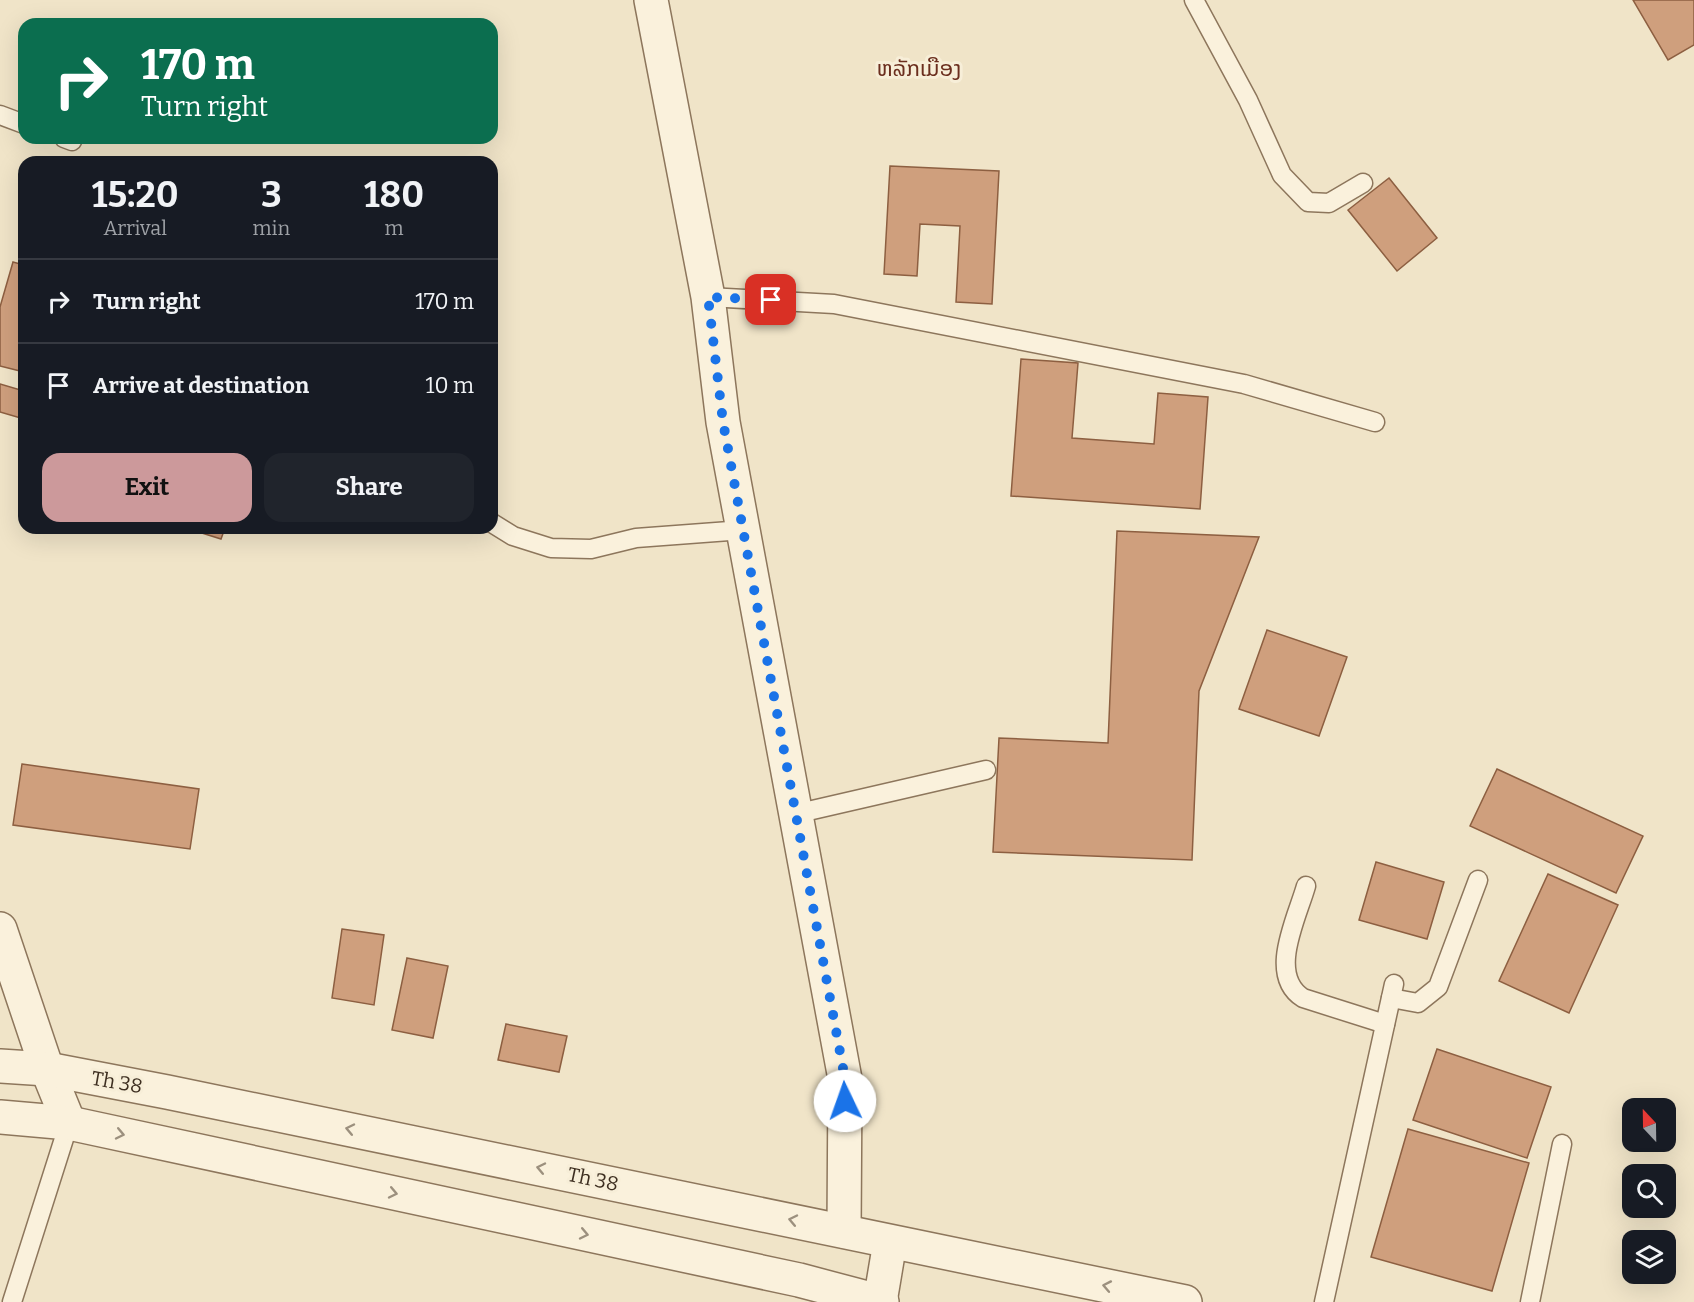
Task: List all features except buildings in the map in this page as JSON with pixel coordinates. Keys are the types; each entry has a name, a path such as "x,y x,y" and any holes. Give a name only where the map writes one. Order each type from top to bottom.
{"street":[{"path":"651,0 708,297 723,422 845,1079 844,1231"},
{"path":"0,929 47,1070 69,1124"},
{"name":"Th 38","path":"0,1066 47,1070 167,1092 1185,1302"},
{"path":"0,1117 69,1124 797,1291 881,1302 890,1242"}],"lane":[{"path":"1194,0 1248,100 1282,176 1308,202 1329,203 1363,183"},
{"path":"0,115 18,122"},
{"path":"708,297 834,304 1244,384 1375,422"},
{"path":"498,527 513,536 551,548 591,549 636,538 743,530"},
{"path":"795,814 986,770"},
{"path":"1324,1302 1393,991 1418,1003 1438,987 1478,880"},
{"path":"1306,886 1284,961 1287,981 1295,993 1303,998 1385,1024"},
{"path":"12,1302 69,1124"},
{"path":"1530,1302 1562,1144"}],"district":[{"name":"ຫລັກເມືອງ","path":"919,68"}],"route":[{"path":"771,300 708,297 723,422 845,1079 845,1101"}]}
